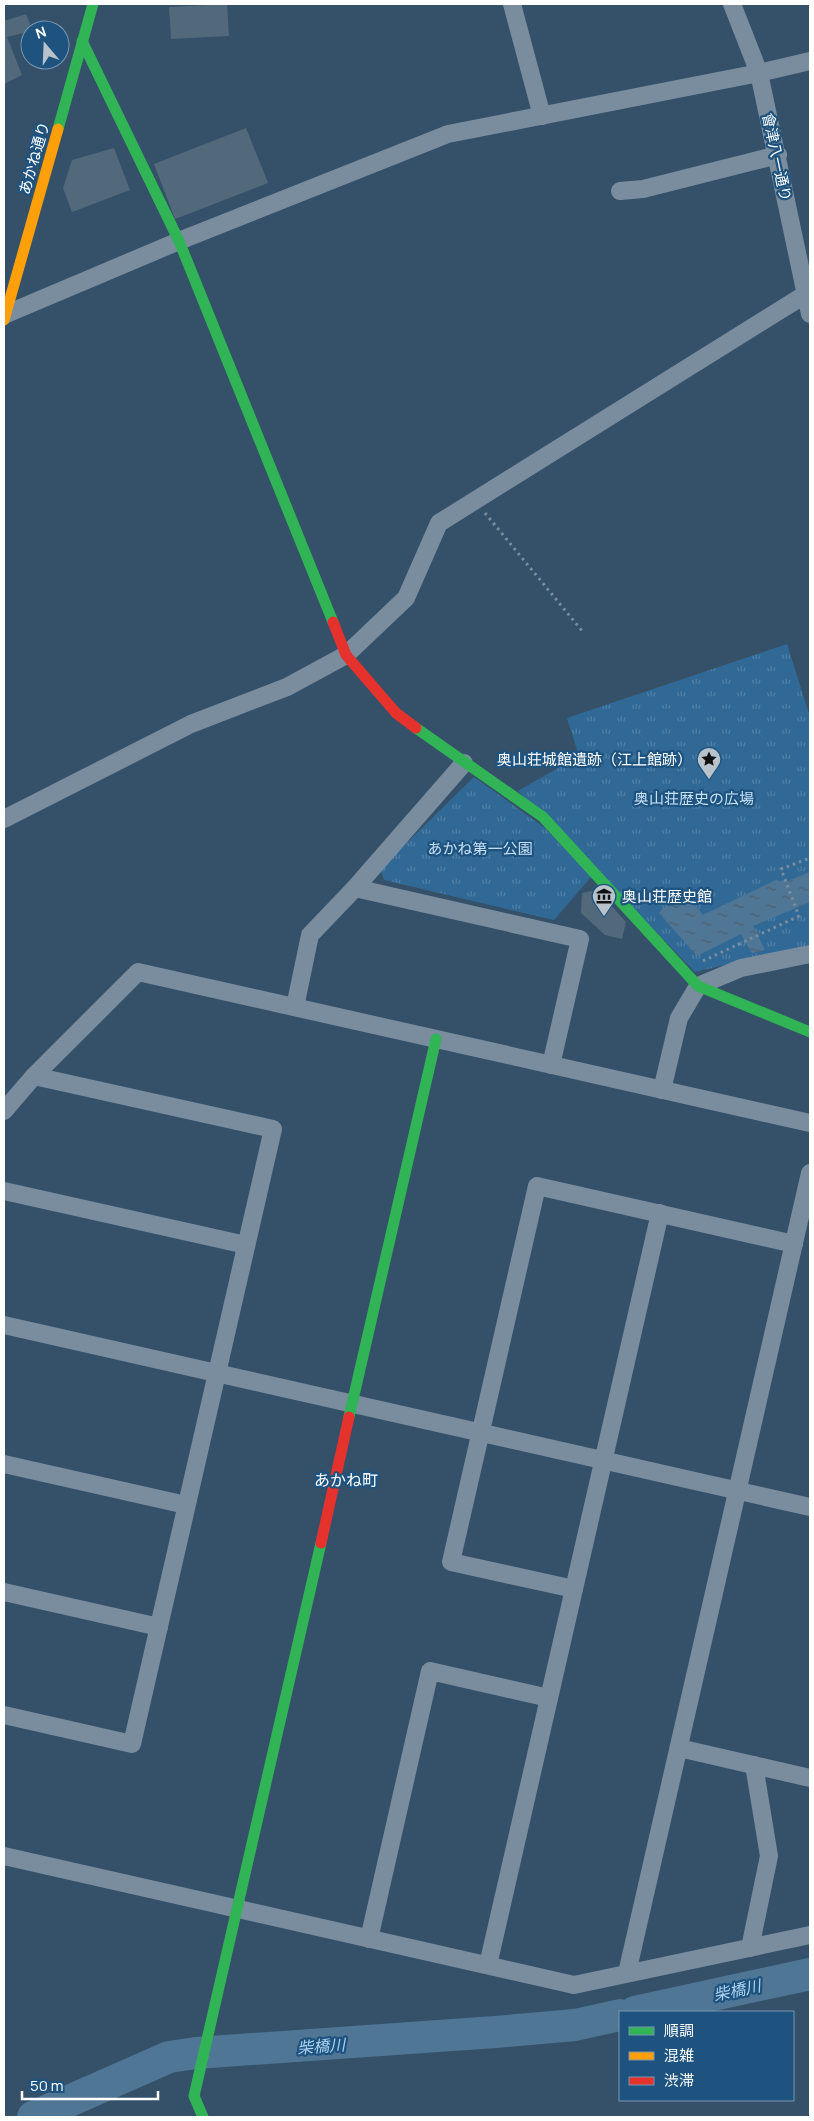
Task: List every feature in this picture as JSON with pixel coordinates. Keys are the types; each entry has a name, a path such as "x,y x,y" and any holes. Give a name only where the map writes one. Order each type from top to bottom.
{"street":[{"name":"あかね通り","path":"4,317 93,4"},
{"path":"512,4 542,116"},
{"name":"會津八一通り","path":"732,4 759,73 778,155 810,314"},
{"path":"82,41 180,241 346,655 396,713 543,818 698,986 810,1032"},
{"path":"4,317 180,241 448,134 759,73 810,61"},
{"path":"620,191 643,189 778,155"},
{"path":"4,820 191,724 287,687 346,655 406,598 439,523 806,294"},
{"path":"295,1007 310,935 355,888 464,763"},
{"path":"355,888 580,939 551,1065"},
{"path":"662,1090 679,1018 698,986 741,968 810,954"},
{"path":"4,1110 34,1076 138,972 810,1123"},
{"path":"203,2117 194,2096 436,1039"},
{"path":"4,1715 132,1744 272,1130 34,1076"},
{"path":"628,1973 810,1173"},
{"path":"574,1589 451,1562 537,1186 794,1244"},
{"path":"4,1191 246,1245"},
{"path":"488,1966 660,1213"},
{"path":"4,1325 810,1507"},
{"path":"4,1464 186,1505"},
{"path":"4,1592 159,1627"},
{"path":"369,1939 430,1672 549,1698"},
{"path":"679,1748 810,1778"},
{"path":"750,1948 769,1856 754,1765"},
{"path":"4,1856 574,1985 810,1935"}],"path":[{"path":"475,501 582,632"},
{"path":"695,965 799,916 781,869 810,858"}],"green space":[{"name":"奥山荘歴史の広場","path":"787,644 810,717 810,945 695,972 518,791 579,756 567,718"},
{"name":"あかね第一公園","path":"474,777 545,828 591,877 554,920 384,880 380,869"}],"water":[{"path":"810,872 810,902 753,926 765,950 752,953 741,934 697,956 659,913 681,889 703,915 776,880 785,882"}],"building":[{"path":"227,4 229,36 171,39 169,7"},
{"path":"26,14 28,20 20,20 20,34 7,37 22,75 4,84 4,21"},
{"path":"246,128 268,183 175,219 154,164"},
{"path":"114,148 130,190 72,212 63,188 72,160"},
{"name":"奥山荘歴史館","path":"597,890 626,922 622,939 605,935 581,913 582,893"}],"waterway":[{"name":"柴橋川","path":"640,2011 810,1974"},
{"name":"柴橋川","path":"33,2117 169,2057 196,2053 575,2025 619,2015"}],"traffic: fast":[{"path":"58,129 93,4"},
{"path":"82,41 179,241 333,622"},
{"path":"416,728 543,817 698,986 810,1032"},
{"path":"349,1417 436,1039"},
{"path":"203,2117 194,2096 321,1543"}],"traffic: slow":[{"path":"4,320 58,129"}],"traffic: jam":[{"path":"333,622 346,655 396,713 416,728"},
{"path":"321,1543 349,1417"}],"place":[{"name":"奥山荘城館遺跡（江上館跡）","path":"709,780"},
{"name":"奥山荘歴史館","path":"604,917"}],"district":[{"name":"あかね町","path":"346,1480"}]}
